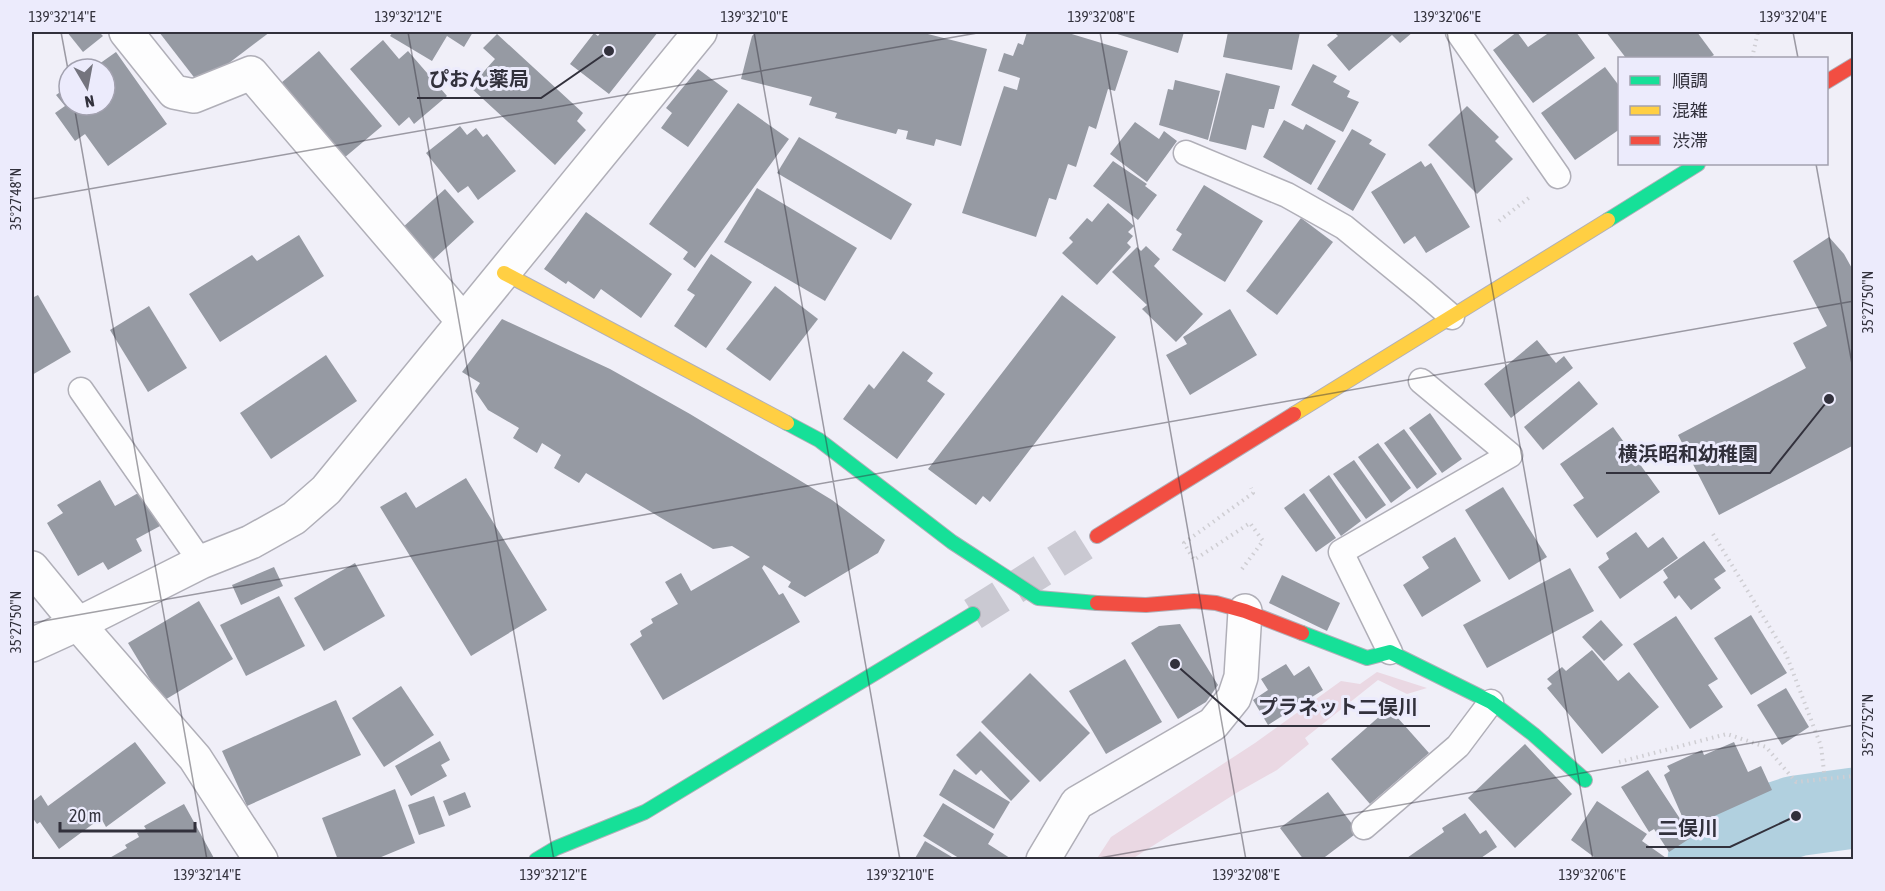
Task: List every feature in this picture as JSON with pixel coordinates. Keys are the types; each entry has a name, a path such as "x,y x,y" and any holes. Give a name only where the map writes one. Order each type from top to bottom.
{"street":[{"path":"126,32 174,92 194,96 251,74 464,321"},
{"path":"32,645 201,562 251,542 294,519 326,490 700,32"},
{"path":"1828,81 1854,65"},
{"path":"1097,536 1696,165"},
{"path":"504,273 819,440 952,542 1038,598 1087,603 1146,604 1194,601 1230,607 1368,658 1390,652 1491,702 1533,734 1585,780"},
{"path":"32,568 195,758 261,860"},
{"path":"1042,860 1077,803 1214,724 1234,698 1241,677 1230,607"},
{"path":"536,860 556,848 645,812 973,614"},
{"path":"618,836 645,812"}],"lane":[{"path":"1458,32 1558,176"},
{"path":"1186,153 1287,195 1344,227 1452,317"},
{"path":"1390,652 1341,552 1510,455 1422,381"},
{"path":"81,390 201,562"},
{"path":"1364,826 1458,746 1491,702"}],"path":[{"path":"1752,57 1758,32"},
{"path":"1230,607 1263,541 1250,523 1194,560 1184,543 1252,494 1250,484"},
{"path":"1713,534 1786,654 1821,746 1825,780"},
{"path":"1585,780 1623,760 1727,734 1766,747 1796,782 1854,776"}],"shaded area":[{"path":"1377,672 1427,688 1407,694 1378,680 1305,738 1309,744 1277,770 1132,859 1096,860 1111,837 1255,743 1341,681 1360,684"},
{"path":"1792,836 1799,840 1801,848 1797,851 1763,859 1727,859 1750,846"}],"building":[{"path":"67,32 99,32 103,36 83,52"},
{"path":"159,32 270,32 200,85"},
{"path":"393,32 473,32 464,47 447,36 432,61 390,36"},
{"path":"601,32 658,32 609,94 570,64 594,33 598,36"},
{"path":"756,32 920,32 987,49 961,146 936,139 934,146 906,139 908,131 898,129 896,134 835,118 837,113 809,105 812,97 741,79 752,36"},
{"path":"1027,32 1065,32 1128,51 1115,91 1108,89 1096,129 1089,126 1076,167 1068,164 1056,200 1049,198 1036,237 962,213 1004,86 1017,90 1020,78 998,71 1004,53 1013,56 1018,43 1023,45"},
{"path":"1111,32 1184,32 1178,53"},
{"path":"1228,32 1300,32 1292,70 1223,57"},
{"path":"1334,32 1413,32 1400,43 1392,35 1349,71 1327,45 1338,36"},
{"path":"1517,32 1528,47 1550,32 1576,32 1595,58 1533,103 1493,50"},
{"path":"1606,32 1697,32 1714,55 1711,57 1625,57"},
{"path":"497,34 583,113 577,121 586,130 555,165 470,87 495,59 483,48"},
{"path":"383,40 399,59 408,51 447,96 414,124 409,117 399,126 350,69"},
{"path":"319,51 382,126 344,158 281,83"},
{"path":"116,52 167,124 108,166 85,134 75,141 58,117 117,117 117,57 109,57"},
{"path":"1313,64 1337,76 1333,82 1350,91 1347,97 1359,102 1343,132 1291,105"},
{"path":"1605,67 1618,84 1618,130 1575,160 1541,113"},
{"path":"698,69 728,91 688,147 661,128 672,113 666,108"},
{"path":"1226,73 1280,86 1274,109 1269,109 1264,128 1252,125 1246,150 1209,141"},
{"path":"1175,80 1220,91 1208,140 1159,125 1168,89 1173,90"},
{"path":"738,103 789,139 695,268 683,259 688,252 649,224"},
{"path":"1467,106 1499,137 1495,141 1513,159 1477,194 1428,145"},
{"path":"1284,120 1303,130 1306,124 1336,141 1311,185 1263,157"},
{"path":"1135,122 1159,139 1164,131 1177,141 1147,182 1110,154"},
{"path":"460,126 467,135 476,128 483,137 487,134 516,171 478,200 468,186 458,193 426,153"},
{"path":"1352,129 1372,140 1369,144 1386,154 1353,211 1317,189"},
{"path":"799,137 912,204 891,240 777,173"},
{"path":"1113,161 1147,184 1145,186 1157,195 1138,220 1093,186"},
{"path":"1421,161 1425,167 1431,163 1470,227 1426,253 1415,236 1404,244 1371,192"},
{"path":"1204,185 1263,221 1225,282 1172,250 1182,234 1176,230"},
{"path":"757,188 857,248 825,301 724,242"},
{"path":"445,189 474,222 432,261 402,228"},
{"path":"1108,203 1134,226 1128,232 1133,236 1127,243 1131,247 1097,285 1062,253 1073,242 1069,238 1087,218 1092,222"},
{"path":"586,212 672,274 641,318 601,289 594,299 568,281 566,284 544,269"},
{"path":"1301,218 1333,242 1277,315 1246,291"},
{"path":"299,235 324,276 220,342 189,294 252,255 257,261"},
{"path":"1829,237 1844,254 1854,272 1854,445 1719,515 1678,435 1806,368 1793,343 1827,326 1793,261"},
{"path":"1146,246 1160,259 1154,266 1203,314 1176,342 1142,309 1147,305 1112,272 1137,247 1141,251"},
{"path":"711,254 752,282 706,348 674,326 695,295 687,290"},
{"path":"775,286 818,319 770,381 726,349"},
{"path":"38,295 71,352 32,375 32,298"},
{"path":"1062,295 1116,337 990,502 983,496 976,505 928,469"},
{"path":"149,306 187,368 148,392 110,330"},
{"path":"1230,309 1257,355 1190,395 1166,355 1187,344 1183,337"},
{"path":"502,319 610,369 690,414 832,500 885,540 878,553 805,597 788,587 791,582 764,565 762,568 779,595 783,593 800,622 663,700 630,644 642,636 640,631 653,623 651,619 678,604 665,582 681,573 691,591 750,557 732,546 713,549 586,473 579,483 554,468 561,455 542,443 537,453 513,438 519,428 488,410 475,391 480,383 462,372"},
{"path":"1537,340 1556,363 1564,356 1573,368 1511,418 1484,384"},
{"path":"903,351 933,373 927,381 945,394 897,459 843,419 869,384 874,389"},
{"path":"326,355 357,401 271,459 240,413"},
{"path":"1579,381 1598,404 1543,450 1524,427"},
{"path":"1430,413 1462,459 1442,473 1409,428"},
{"path":"1613,427 1660,492 1597,538 1573,505 1584,498 1560,464"},
{"path":"1404,429 1437,474 1417,489 1384,443"},
{"path":"1378,443 1411,488 1391,503 1358,457"},
{"path":"1354,460 1386,505 1366,519 1333,474"},
{"path":"1329,475 1361,521 1341,536 1309,490"},
{"path":"466,478 547,610 471,656 380,507 406,492 416,508"},
{"path":"100,480 115,506 140,492 160,526 136,539 142,551 108,570 103,562 78,576 47,523 63,513 57,505"},
{"path":"1503,487 1547,557 1509,580 1465,510"},
{"path":"1304,493 1336,538 1316,552 1284,508"},
{"path":"1636,532 1648,548 1663,537 1678,558 1620,599 1598,567 1609,559 1606,553"},
{"path":"1455,537 1481,581 1422,617 1403,585 1429,568 1422,557"},
{"path":"1704,541 1726,571 1714,579 1721,588 1691,610 1679,595 1675,599 1663,582 1668,578 1663,570"},
{"path":"355,563 385,616 324,651 294,598"},
{"path":"274,567 283,586 241,605 232,585"},
{"path":"1570,568 1594,611 1487,668 1463,625"},
{"path":"1282,575 1340,603 1327,631 1269,603"},
{"path":"279,596 305,646 246,676 220,625"},
{"path":"199,601 233,659 163,701 128,643"},
{"path":"1751,615 1787,673 1751,695 1714,638"},
{"path":"1676,616 1718,679 1708,685 1723,707 1690,729 1633,644"},
{"path":"1601,620 1623,645 1604,661 1582,637"},
{"path":"1180,624 1218,685 1206,702 1178,719 1131,643 1159,626"},
{"path":"1592,650 1618,681 1629,672 1659,707 1602,754 1547,688 1552,684 1547,679 1562,667 1566,671"},
{"path":"1125,659 1162,722 1106,754 1069,691"},
{"path":"1286,664 1294,676 1309,666 1323,690 1268,725 1253,700 1268,690 1261,679"},
{"path":"1030,673 1090,733 1040,782 981,722"},
{"path":"401,686 434,735 384,767 352,718"},
{"path":"1786,688 1809,727 1782,745 1757,705"},
{"path":"336,700 361,755 247,806 222,751"},
{"path":"1389,708 1429,753 1370,804 1331,759"},
{"path":"980,731 1030,781 1011,801 981,770 976,775 956,755"},
{"path":"440,741 450,760 441,765 447,776 411,796 395,766"},
{"path":"135,742 166,783 106,827 101,818 59,849 40,822 37,824 32,817 32,802 41,795 48,806"},
{"path":"1734,742 1748,772 1761,766 1772,790 1699,823 1696,817 1685,823 1664,775 1670,771 1667,766 1702,750 1704,755"},
{"path":"1525,744 1572,794 1515,848 1468,798"},
{"path":"954,769 1010,802 994,829 939,795"},
{"path":"1648,770 1692,837 1669,852 1654,829 1649,832 1621,787"},
{"path":"395,789 415,843 374,860 338,860 322,818"},
{"path":"465,792 471,807 449,816 443,801"},
{"path":"1328,792 1358,832 1321,860 1304,860 1280,828"},
{"path":"434,796 445,826 419,835 408,805"},
{"path":"1597,801 1647,834 1642,841 1669,860 1598,860 1571,840"},
{"path":"943,803 994,834 988,844 1013,860 962,860 923,836"},
{"path":"184,804 215,860 106,860 127,848 125,845 139,837 137,833 146,829 144,826"},
{"path":"1465,813 1480,834 1486,830 1497,847 1478,860 1404,860 1444,832 1442,828"},
{"path":"925,841 957,860 914,860"}],"waterway":[{"path":"1708,860 1729,838 1796,816 1854,808"}],"tunnel":[{"path":"973,614 1097,536"}],"traffic: fast":[{"path":"1608,220 1696,165"},
{"path":"787,423 819,440 952,542 1038,598 1097,603"},
{"path":"536,860 556,848 645,812 973,614"},
{"path":"1302,633 1367,658 1390,652 1491,702 1533,734 1585,780"}],"traffic: slow":[{"path":"1294,414 1608,220"},
{"path":"504,273 787,423"}],"traffic: jam":[{"path":"1828,81 1854,65"},
{"path":"1097,536 1294,414"},
{"path":"1097,603 1146,605 1194,601 1216,603 1245,611 1302,633"}],"place":[{"name":"ぴおん薬局","path":"609,51"},
{"name":"横浜昭和幼稚園","path":"1829,399"},
{"name":"プラネット二俣川","path":"1175,664"},
{"name":"二俣川","path":"1796,816"}]}
